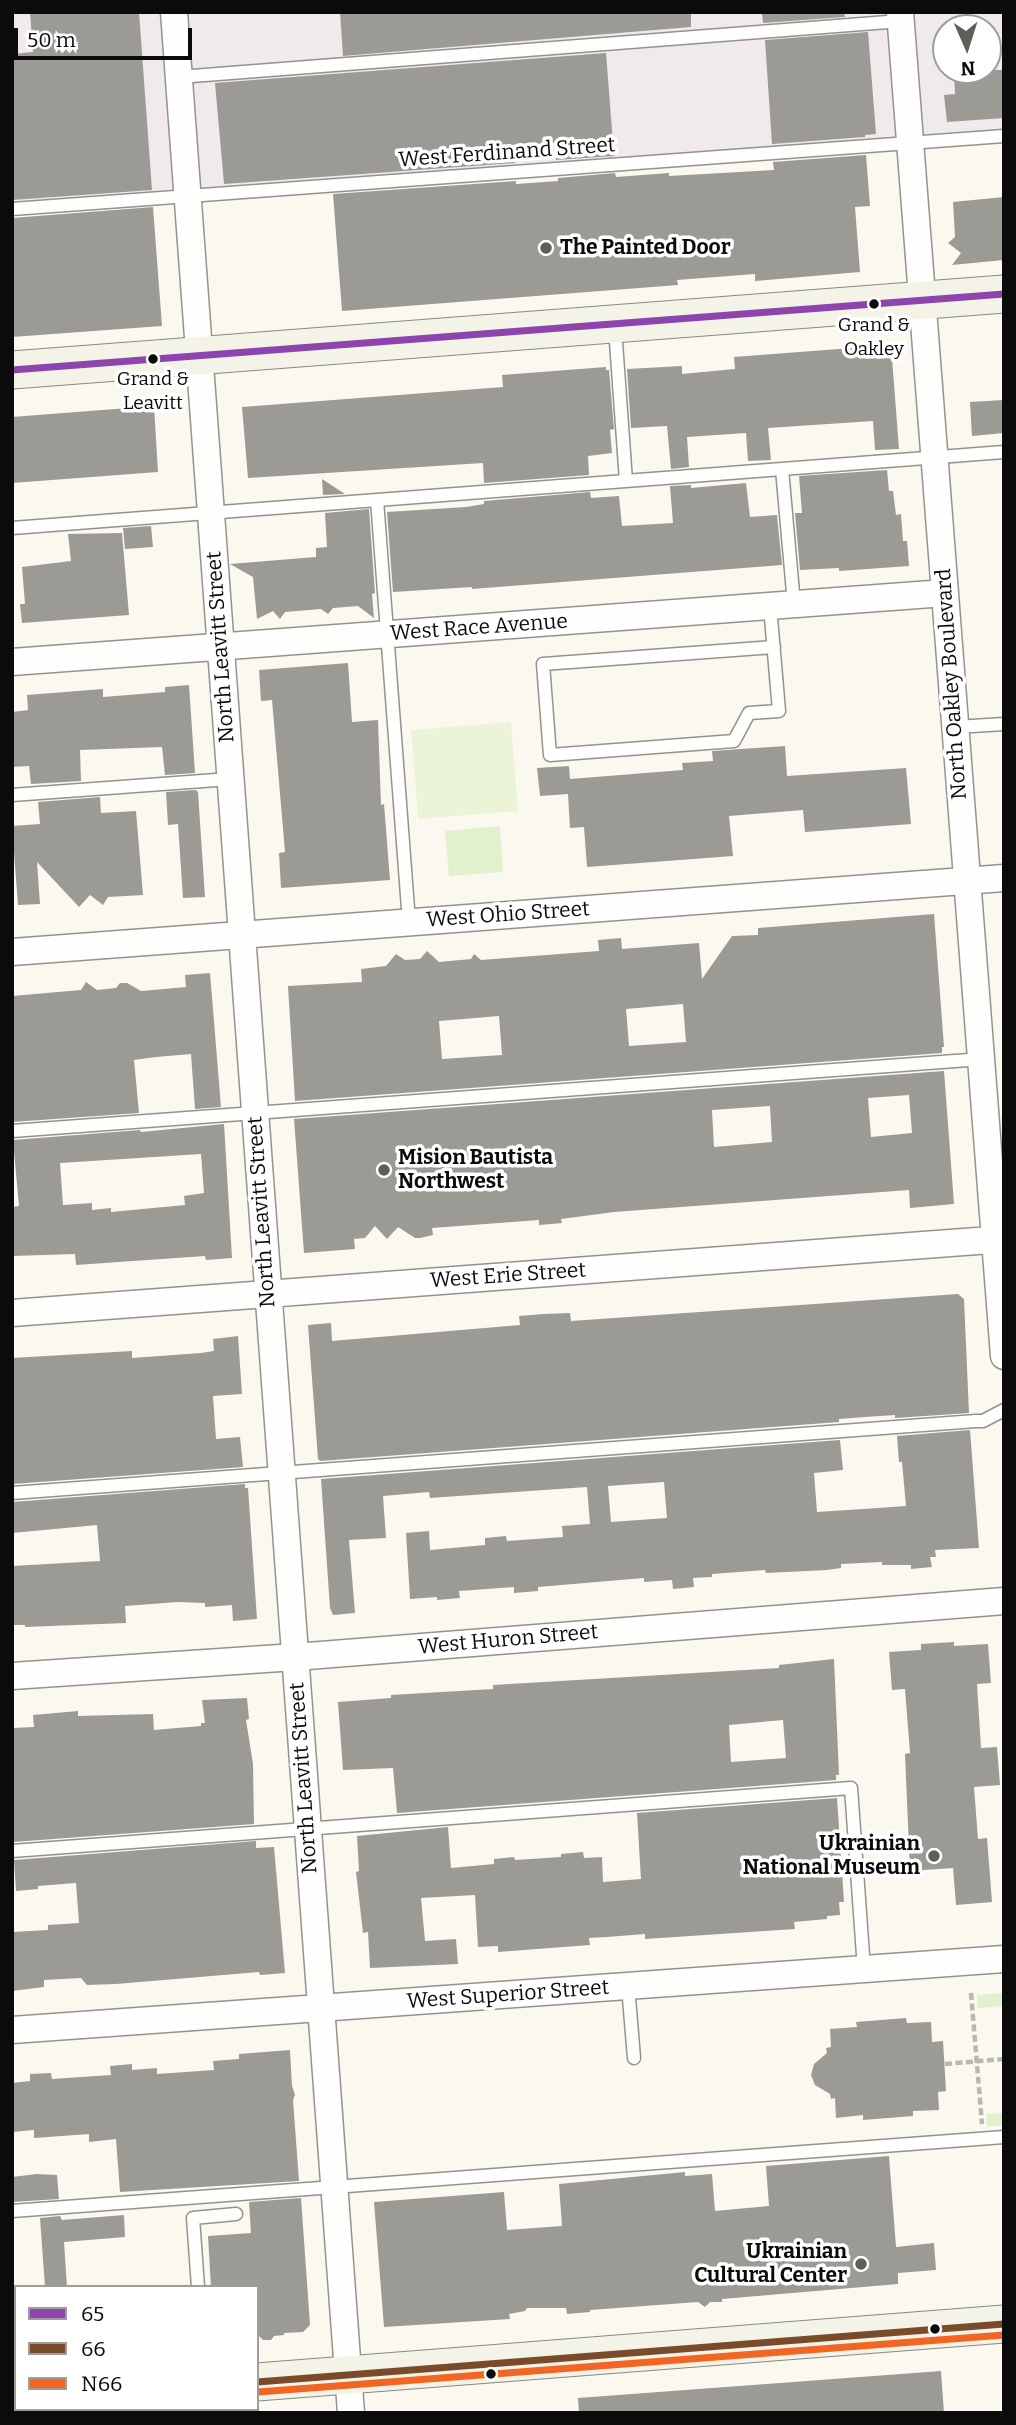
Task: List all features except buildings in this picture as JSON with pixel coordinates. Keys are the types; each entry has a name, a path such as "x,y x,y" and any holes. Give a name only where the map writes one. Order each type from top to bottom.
{"main road":[{"path":"12,370 1004,294"},
{"path":"259,2382 1004,2324"}],"street":[{"name":"North Leavitt Street","path":"174,12 351,2413"},
{"name":"North Oakley Boulevard","path":"900,17 967,880 1000,1239 1004,1356"},
{"name":"West Race Avenue","path":"12,662 945,593"},
{"name":"West Ohio Street","path":"12,952 1004,878"},
{"name":"West Erie Street","path":"12,1313 1000,1239"},
{"name":"West Huron Street","path":"12,1676 295,1657 1004,1601"},
{"name":"West Superior Street","path":"12,2030 1004,1959"}],"lane":[{"path":"179,77 900,17"},
{"name":"West Ferdinand Street","path":"12,209 1004,136"},
{"path":"615,324 625,481"},
{"path":"12,528 1004,452"},
{"path":"774,647 543,664 551,755 734,741 749,713 779,710 774,647 783,605 782,469"},
{"path":"377,500 409,922"},
{"path":"956,727 1004,723"},
{"path":"12,795 230,779"},
{"path":"12,1131 982,1059"},
{"path":"12,1493 282,1475 976,1421 1004,1410"},
{"path":"12,1851 850,1788 864,1969"},
{"path":"628,1986 634,2058"},
{"path":"12,2211 1004,2137"},
{"path":"198,2285 193,2218 236,2214"}],"path":[{"path":"971,1993 982,2114"},
{"path":"944,2064 1004,2059"}],"shaded area":[{"path":"12,12 1004,12 1004,133 12,211"}],"green space":[{"path":"511,722 518,811 418,819 411,730"},
{"path":"500,826 503,872 449,876 445,831"},
{"path":"1004,1993 1004,2017 1003,2006 978,2008 977,1995"},
{"path":"1004,2113 1004,2125 987,2127 986,2114"}],"transit line":[{"name":"65","path":"12,370 1004,294"},
{"name":"66","path":"259,2382 1004,2324"},
{"name":"N66","path":"259,2392 1004,2335"}],"place":[{"name":"The Painted Door","path":"546,248"},
{"name":"Grand & Oakley","path":"874,304"},
{"name":"Grand & Leavitt","path":"153,359"},
{"name":"Mision Bautista Northwest","path":"384,1170"},
{"name":"Ukrainian National Museum","path":"934,1856"},
{"name":"Ukrainian Cultural Center","path":"861,2264"}]}
